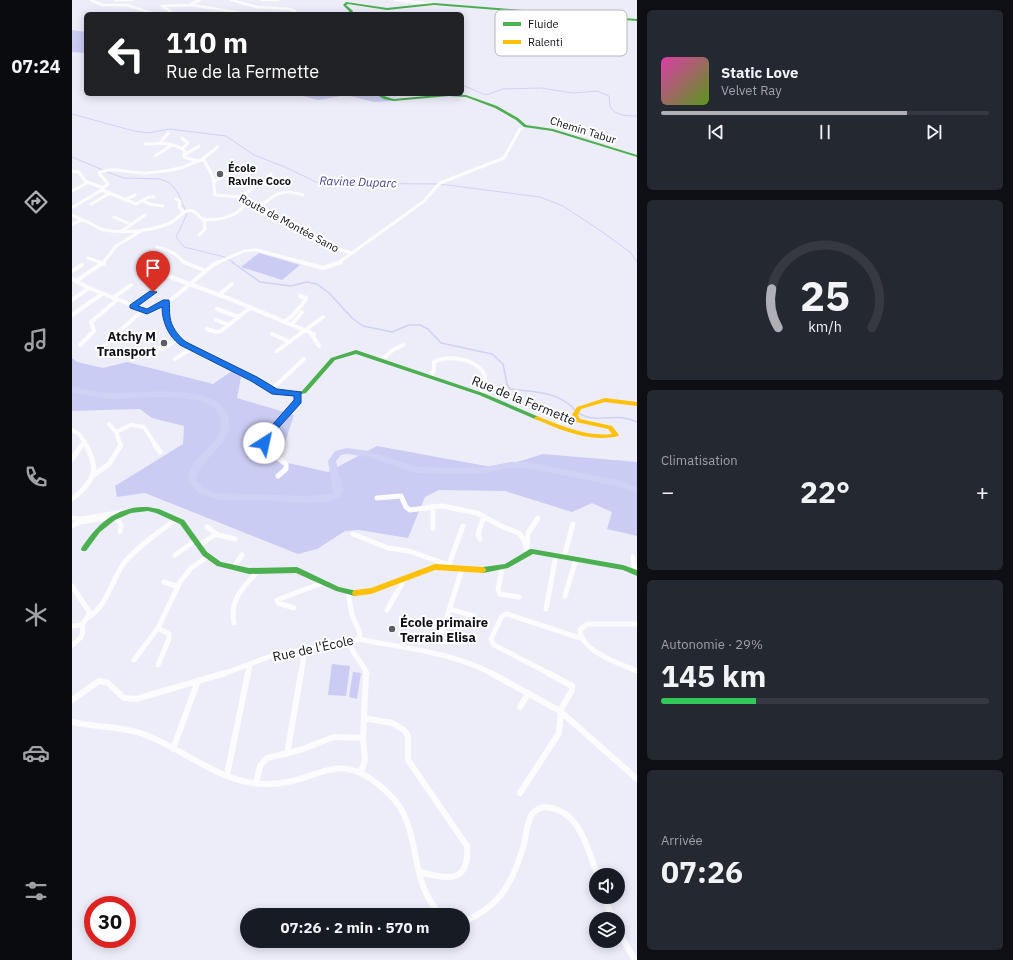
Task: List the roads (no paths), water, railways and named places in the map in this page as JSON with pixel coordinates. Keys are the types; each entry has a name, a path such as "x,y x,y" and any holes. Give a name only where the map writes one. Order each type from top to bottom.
{"street":[{"path":"90,0 104,6 127,5 149,12"},
{"path":"104,6 115,0 133,0"},
{"path":"170,12 162,6 194,3 200,0"},
{"path":"231,0 257,7 290,9 295,12"},
{"path":"262,0 278,0"},
{"path":"395,0 524,10"},
{"path":"350,12 344,5 347,3 387,8 428,7 433,2"},
{"path":"180,5 232,12"},
{"path":"627,19 637,20"},
{"path":"382,96 395,99 423,99 441,96"},
{"path":"74,280 102,294 132,306 143,310 151,310 166,302 192,284 206,271 224,259 244,251 257,250 323,268 341,262 423,202 440,183 504,158 520,129 524,126 517,119 492,103 461,96"},
{"name":"Chemin Tabur","path":"524,126 552,130 637,156"},
{"path":"160,143 168,134"},
{"path":"182,138 188,143 183,148"},
{"path":"145,144 160,143 183,148"},
{"path":"155,156 172,145"},
{"path":"184,155 199,146"},
{"path":"73,207 108,184 100,176 100,172 104,170 131,173 158,172 183,168 199,160 218,147"},
{"path":"183,148 185,151 185,158 199,160"},
{"name":"Route de Montée Sano","path":"199,160 207,162 214,182 215,195 233,195 242,197 341,250 353,253"},
{"path":"214,182 234,169"},
{"path":"72,171 79,172 87,182 136,204 149,197 154,197"},
{"path":"184,212 191,210 196,212 204,219 213,219 240,211 243,207 242,197 271,174"},
{"path":"262,180 273,183 278,182"},
{"path":"72,191 87,182"},
{"path":"259,207 285,190 302,195"},
{"path":"91,204 110,193"},
{"path":"125,200 135,195"},
{"path":"176,199 180,202 179,207 184,212"},
{"path":"144,201 153,205 163,206"},
{"path":"72,215 102,230 121,231 160,227 183,217 184,212"},
{"path":"121,231 145,215"},
{"path":"114,217 130,224"},
{"path":"199,235 205,229 204,219"},
{"path":"72,224 84,220"},
{"path":"74,280 104,264 114,247 145,229"},
{"path":"157,247 170,251 180,258 185,264 206,271"},
{"path":"88,258 104,264"},
{"path":"159,262 155,269 166,275 220,294 312,333 319,346"},
{"path":"72,271 82,265"},
{"path":"158,280 166,275"},
{"path":"220,294 232,284"},
{"path":"80,345 94,331 91,322 131,285"},
{"path":"72,300 89,288"},
{"path":"132,306 153,292"},
{"path":"72,315 102,294"},
{"path":"284,322 291,317 305,300 306,298 300,296"},
{"path":"166,302 166,317 177,339 254,379 271,390 283,394 298,394 298,401 269,434 264,443 266,450 286,464 285,471 278,476"},
{"path":"207,329 219,332 251,307"},
{"path":"217,309 239,317"},
{"path":"101,348 143,310"},
{"path":"291,325 302,312"},
{"path":"277,351 322,317"},
{"path":"216,320 229,325"},
{"path":"272,334 290,342"},
{"path":"153,347 163,350 177,339"},
{"path":"381,360 393,350 403,345"},
{"path":"175,359 192,348"},
{"name":"Rue de la Fermette","path":"298,394 307,390 337,357 356,352 481,394 556,426 580,434 608,437 616,435 614,430 607,426 578,421 576,411 605,400 637,404"},
{"path":"271,390 304,359"},
{"path":"431,376 434,370 434,362 438,359 451,359 473,364 481,368 484,373 485,388 481,394"},
{"path":"556,426 565,416"},
{"path":"72,499 86,488 94,475 109,464 119,450 120,442 116,432 109,424"},
{"path":"116,432 131,425 144,427 160,452"},
{"path":"72,430 78,432 85,441 95,465 94,475"},
{"path":"72,459 85,441"},
{"path":"377,498 401,496 404,498 406,507 410,510 433,506 450,506 484,516 503,527 519,533 524,540 527,551"},
{"path":"433,506 432,518 434,528"},
{"path":"72,518 83,519 147,508 161,511 186,526 196,543 207,557 233,568 257,572 292,569 348,592 366,592 429,568 448,567 483,570 502,568 516,562 527,551 528,532 538,518"},
{"path":"84,549 98,531 114,517 123,512"},
{"path":"480,539 478,534 484,516"},
{"path":"72,526 79,522 114,517"},
{"path":"114,517 120,526 120,532"},
{"path":"72,626 82,625 99,610 124,564 151,538 176,519"},
{"path":"564,557 574,524"},
{"path":"448,567 463,526"},
{"path":"207,527 216,534 230,536 235,539"},
{"path":"175,556 196,543 216,534"},
{"path":"353,534 388,548 414,552 446,564 448,567"},
{"path":"527,551 556,555 636,572 633,557"},
{"path":"233,568 242,555"},
{"path":"546,609 556,555"},
{"path":"134,660 158,628 177,586 191,568 207,557"},
{"path":"565,596 576,559"},
{"path":"502,568 498,590 500,594 520,597"},
{"path":"436,636 442,632 462,569"},
{"path":"234,623 231,609 233,602 257,572"},
{"path":"387,610 398,588 406,577"},
{"path":"164,582 177,586"},
{"path":"294,608 278,603 277,600 325,582"},
{"path":"72,586 89,609 90,617"},
{"name":"Rue de l'École","path":"72,700 99,681 108,683 124,698 131,700 198,680 222,676 271,656 305,649 350,643 358,640 360,634 352,615 348,592"},
{"path":"449,609 474,616"},
{"path":"520,793 559,733 560,712 572,690 572,686 494,645 491,639 502,616 507,614 580,638"},
{"path":"637,624 587,624 582,627 579,632 580,638 584,643 602,655 637,671"},
{"path":"72,645 83,634 84,628 82,625"},
{"path":"158,628 169,634 169,639 158,665"},
{"path":"358,640 466,661 560,712 637,779"},
{"path":"350,643 354,659 366,672 363,738 365,760 361,772"},
{"path":"287,754 305,649"},
{"path":"227,775 250,665"},
{"path":"173,749 198,680"},
{"path":"520,707 528,694"},
{"path":"364,718 392,723 404,730 408,736 408,760 467,846 468,861 465,868 459,874 448,879 420,872"},
{"path":"72,722 128,729 152,737 173,749 227,775 256,783 291,782 340,766 352,768 361,772 391,795 403,812 409,826 420,872 431,904 434,908"},
{"path":"256,783 260,766 264,760 334,738 363,738"},
{"path":"470,919 481,914 495,903 509,886 518,862 531,816 535,810 543,807 552,807 563,811 572,820 587,844 595,868"},
{"path":"625,943 635,960"}],"waterway":[{"path":"72,41 84,45"},
{"path":"464,86 486,95 503,89 541,88 573,93 597,91 609,96 610,106 618,114 637,116"},
{"path":"374,96 388,99"},
{"path":"392,99 396,96"},
{"name":"Ravine Duparc","path":"72,114 134,131 148,133 170,129 226,136 254,155 285,167 318,183 439,184 540,197 563,206 601,231 630,252 637,262"},
{"path":"72,157 103,170"},
{"path":"107,172 124,178 160,179 170,183 178,193 187,214 176,237 184,247 225,257 234,263"},
{"path":"232,262 260,282 291,286 307,282 317,284 329,293 352,318 363,326 392,332 409,325 420,325 428,329 441,343 492,354 503,364 507,384 510,389 537,392 553,396 561,399 575,410"},
{"path":"72,389 111,396 159,394 180,395 199,398 214,403 223,413 225,427 218,441 197,465 192,480 201,491 219,497 263,497 306,500 336,496 338,490 332,461 338,453 347,451 369,454 416,470 481,471 510,465 528,465 617,483 637,490"},
{"path":"578,413 593,418 614,417 629,419 637,422"}],"place":[{"name":"École Ravine Coco","path":"220,174"},
{"name":"Atchy M Transport","path":"164,343"},
{"name":"École primaire Terrain Elisa","path":"392,629"}]}
